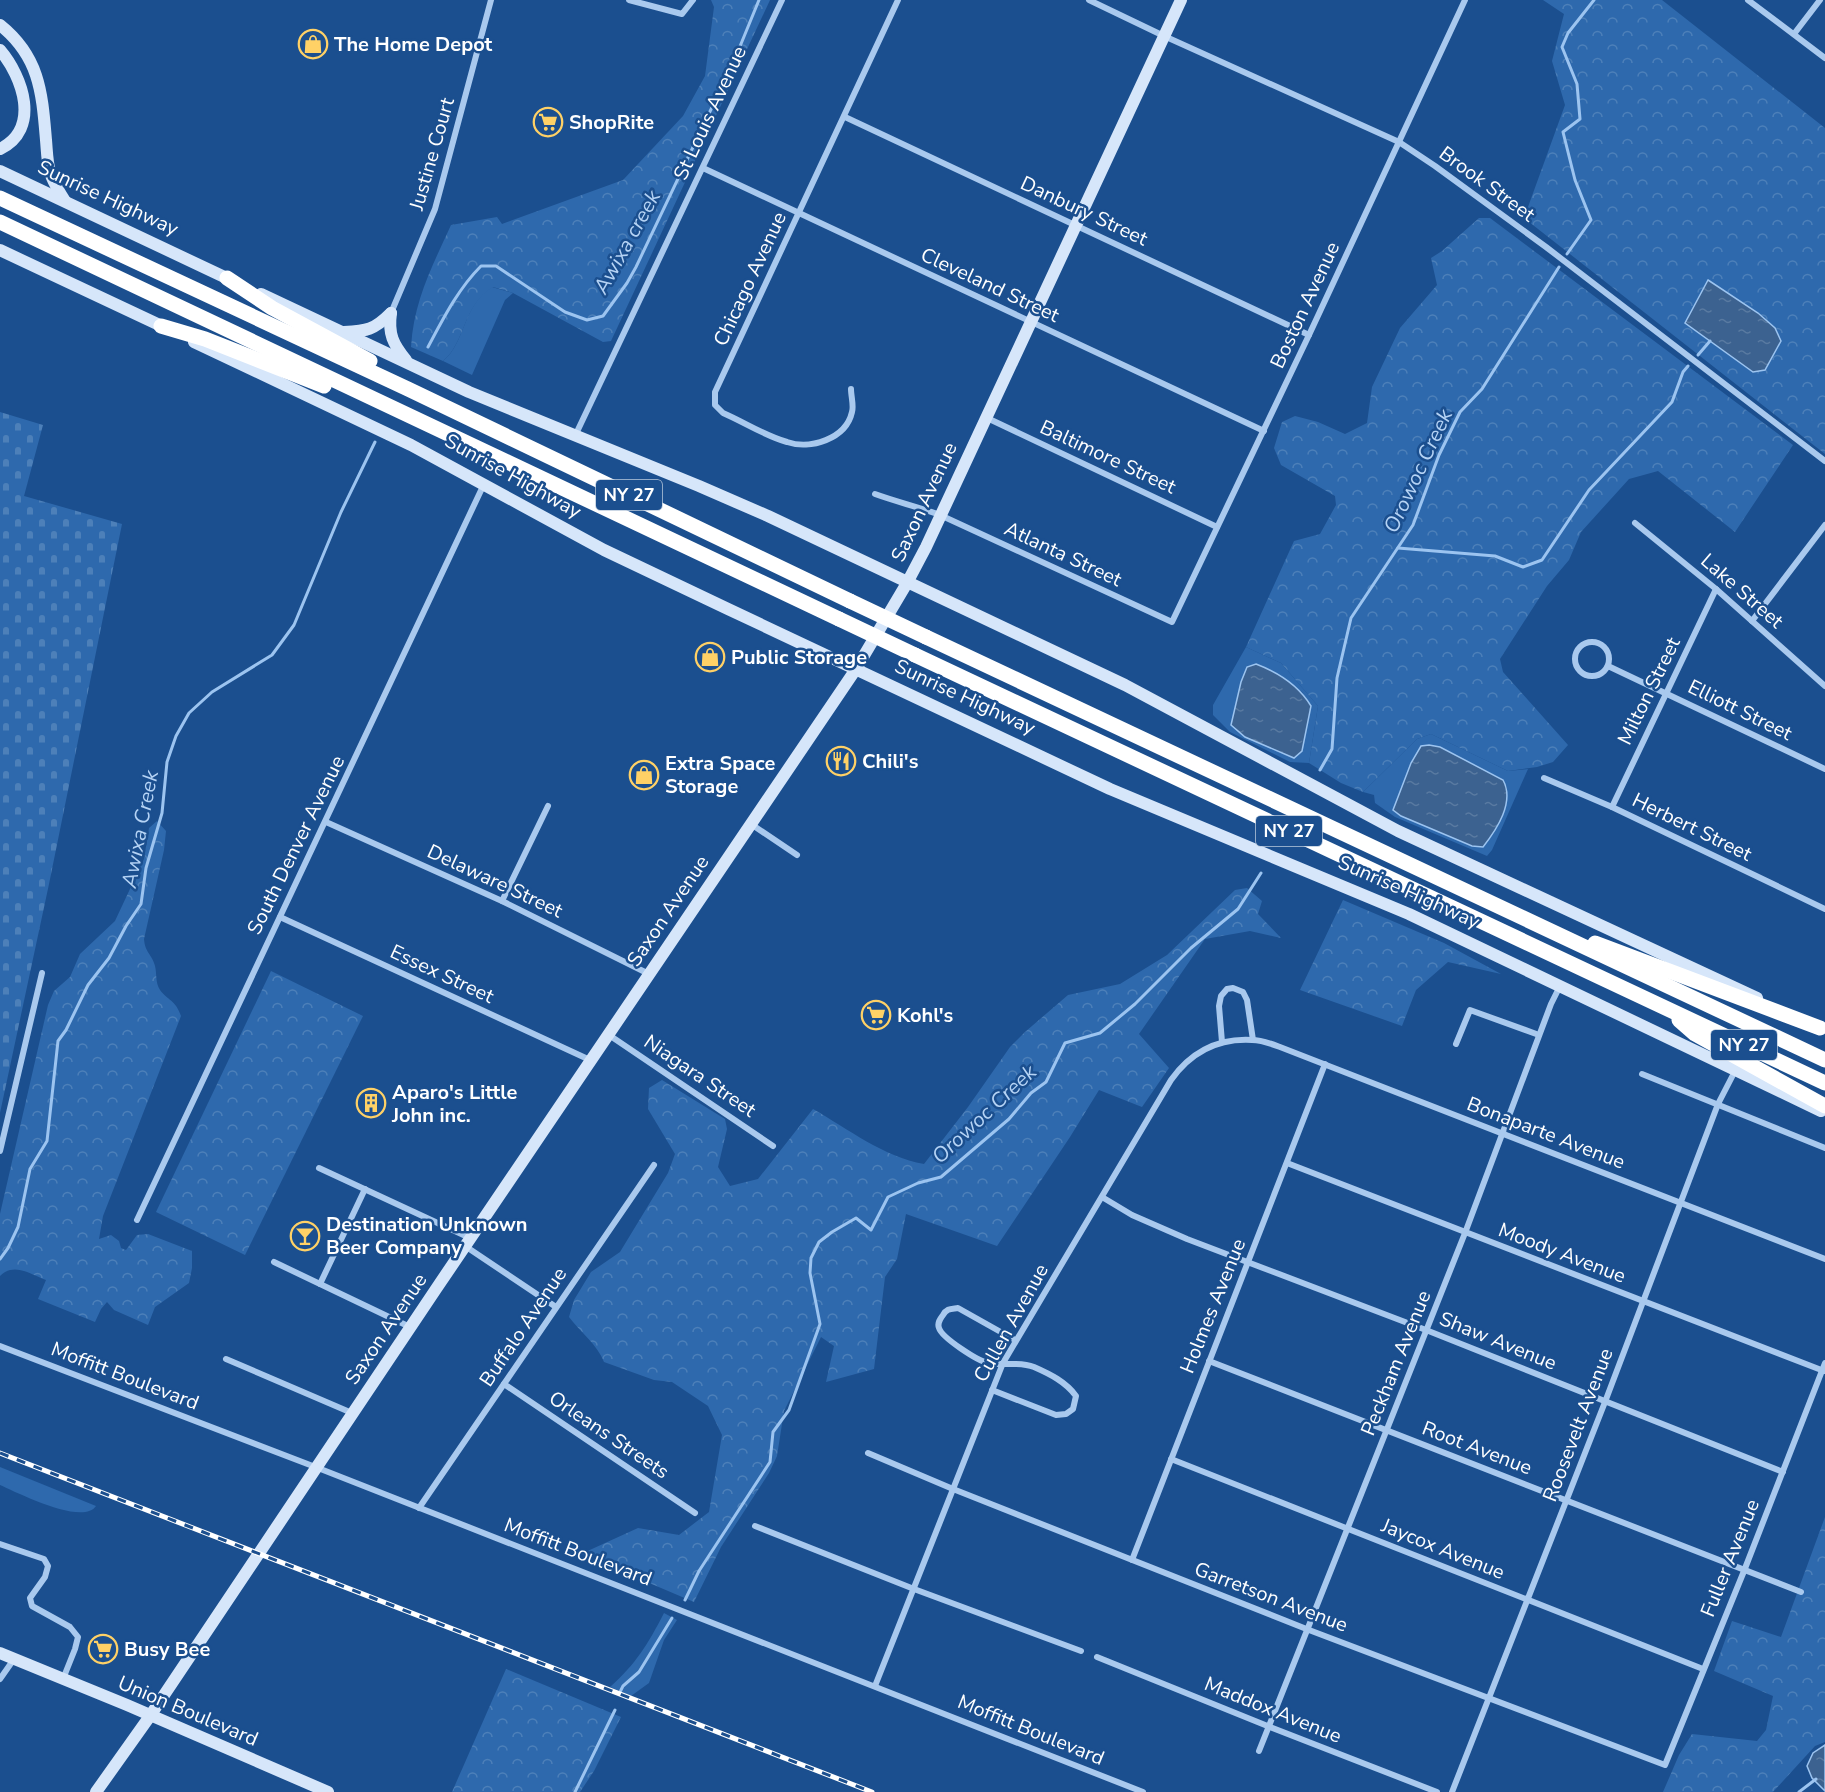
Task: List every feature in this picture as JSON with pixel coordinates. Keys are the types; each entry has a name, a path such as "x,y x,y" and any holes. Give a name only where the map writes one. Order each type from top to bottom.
{"highway":[{"name":"Sunrise Highway","path":"0,198 1825,1060"},
{"name":"Sunrise Highway","path":"0,222 1825,1083"},
{"path":"227,278 272,308 381,367 408,389"},
{"path":"161,326 205,339 323,385 395,409"},
{"path":"1538,924 1614,948 1822,1029"},
{"path":"1662,1007 1695,1034 1825,1106"}],"main road":[{"name":"Saxon Avenue","path":"96,1792 318,1468 352,1413 856,669 907,583 1077,226 1181,0"},
{"path":"0,25 24,50 38,76 42,94 49,168 65,202"},
{"path":"0,50 18,79 25,108 23,123 19,131 10,142 0,148"},
{"name":"Sunrise Highway","path":"0,171 478,396 724,497 907,583 1140,693 1398,831 1653,948 1822,1029"},
{"name":"Sunrise Highway","path":"0,250 372,426 626,561 1101,785 1388,904 1825,1113"},
{"path":"0,257 26,263"},
{"path":"341,332 367,331 391,314"},
{"path":"391,314 390,330 393,342 409,363"},
{"name":"Union Boulevard","path":"0,1653 328,1792"}],"street":[{"name":"Justine Court","path":"391,314 435,209 491,0"},
{"path":"629,0 682,14 693,0"},
{"name":"St Louis Avenue","path":"575,436 782,0"},
{"name":"Chicago Avenue","path":"851,389 853,412 846,426 833,437 816,445 788,443 723,413 715,405 715,392 898,0"},
{"name":"Brook Street","path":"1089,0 1399,142 1546,247 1825,461"},
{"name":"Boston Avenue","path":"1172,622 1264,431 1465,0"},
{"path":"1748,0 1825,58"},
{"path":"1794,34 1820,0"},
{"name":"Danbury Street","path":"845,117 1309,335"},
{"name":"Cleveland Street","path":"703,168 1264,431"},
{"name":"Baltimore Street","path":"985,417 1217,527"},
{"name":"South Denver Avenue","path":"137,1220 484,484"},
{"name":"Atlanta Street","path":"875,494 940,515 1172,622"},
{"name":"Lake Street","path":"1635,523 1716,589 1825,686"},
{"path":"1752,621 1825,525"},
{"name":"Milton Street","path":"1612,807 1716,589"},
{"path":"1594,642 1604,646 1609,656 1608,666 1600,674 1590,676 1580,671 1575,662 1577,651 1584,643 1594,642"},
{"name":"Elliott Street","path":"1608,666 1825,769"},
{"name":"Herbert Street","path":"1544,778 1612,807 1825,909"},
{"path":"502,901 548,806"},
{"name":"Delaware Street","path":"326,822 502,901 649,974"},
{"path":"750,824 797,855"},
{"name":"Essex Street","path":"280,917 591,1060"},
{"path":"0,1151 42,973"},
{"name":"Peckham Avenue","path":"1259,1751 1309,1630 1504,1134 1539,1035 1561,986"},
{"path":"1222,1042 1219,1006 1221,996 1227,989 1233,988 1243,992 1247,1000 1253,1040"},
{"path":"1456,1044 1470,1010 1539,1035"},
{"name":"Niagara Street","path":"609,1034 773,1146"},
{"name":"Bonaparte Avenue","path":"1253,1040 1280,1047 1325,1064 1825,1259"},
{"name":"Cullen Avenue","path":"875,1686 992,1390 1015,1340 1182,1064 1198,1052 1222,1042 1253,1040"},
{"name":"Holmes Avenue","path":"1132,1560 1325,1064"},
{"name":"Roosevelt Avenue","path":"1452,1792 1605,1402 1718,1104 1735,1071"},
{"path":"1642,1074 1825,1148"},
{"name":"Moody Avenue","path":"1287,1164 1824,1371"},
{"name":"Buffalo Avenue","path":"420,1508 654,1165"},
{"path":"319,1168 468,1242 556,1307"},
{"path":"320,1284 365,1189"},
{"name":"Shaw Avenue","path":"1102,1197 1132,1215 1783,1472"},
{"path":"274,1262 411,1327"},
{"path":"992,1390 1056,1415 1066,1414 1073,1409 1076,1396 1071,1389 1049,1374 1032,1366 1016,1363 987,1363 944,1336 939,1328 939,1322 945,1311 958,1308 1015,1340"},
{"name":"Moffitt Boulevard","path":"0,1346 318,1468 1143,1792"},
{"path":"226,1359 352,1413"},
{"name":"Root Avenue","path":"1209,1361 1801,1592"},
{"name":"Fuller Avenue","path":"1665,1765 1824,1371 1825,1363"},
{"name":"Orleans Streets","path":"504,1384 695,1513"},
{"name":"Garretson Avenue","path":"868,1453 952,1489 1309,1630 1665,1765"},
{"name":"Jaycox Avenue","path":"1171,1459 1703,1669"},
{"path":"754,1526 1081,1651"},
{"path":"0,1544 44,1559 48,1566 45,1577 30,1598 32,1606 70,1627 78,1637 63,1679"},
{"name":"Maddox Avenue","path":"1097,1657 1437,1792"},
{"path":"0,1679 14,1658"}],"green space":[{"path":"711,0 770,0 611,341 603,342 513,293 493,287 475,304 456,344 443,361 411,347 420,299 451,225 497,217 502,224 623,180 683,116 705,76 714,7"},
{"path":"1543,0 1662,0 1825,128 1825,454 1524,218 1565,105 1552,61 1564,14","holes":["1708,281 1758,313 1775,328 1781,341 1686,323"]},
{"path":"1479,218 1490,218 1793,445 1735,532 1658,471 1629,479 1581,532 1569,560 1547,586 1500,659 1503,672 1568,745 1553,762 1508,771 1431,734 1417,739 1363,792 1341,783 1309,763 1318,706 1281,663 1246,647 1294,541 1320,534 1336,505 1335,496 1281,465 1274,448 1282,422 1295,416 1318,422 1345,434 1367,423 1372,387 1400,328 1437,285 1431,258"},
{"path":"492,287 513,293 505,300 472,375 443,361 456,344 475,304"},
{"path":"0,412 43,425 24,496 122,524 0,1113"},
{"path":"1246,647 1281,663 1318,706 1309,763 1290,762 1230,732 1213,715 1213,705","holes":["1247,667 1267,668 1302,692 1311,706 1302,751 1231,725"]},
{"path":"1431,734 1508,771 1528,769 1492,850 1487,856 1395,817 1375,803 1374,795 1363,792 1417,739","holes":["1440,747 1500,778 1507,787 1504,812 1472,846 1401,816 1393,810"]},
{"path":"157,821 166,831 164,850 144,939 155,966 158,987 174,1003 181,1016 103,1216 99,1239 111,1235 119,1241 121,1248 126,1250 137,1235 148,1234 192,1251 192,1268 189,1283 155,1307 148,1325 114,1310 107,1302 95,1322 38,1299 46,1280 28,1272 16,1270 5,1272 0,1276 0,1214 48,1005 54,991 70,977 80,954 115,921 144,859 149,828"},
{"path":"1247,888 1262,901 1258,914 1281,938 1250,931 1205,939 1139,1034 1169,1068 1142,1107 1099,1090 997,1246 906,1214 897,1259 885,1277 874,1369 826,1382 834,1346 821,1337 784,1411 777,1456 769,1473 721,1547 694,1602 581,1554 638,1528 679,1535 709,1512 722,1435 708,1406 672,1382 654,1380 604,1362 593,1344 569,1317 574,1300 591,1272 620,1252 668,1173 675,1154 648,1109 649,1088 662,1080 725,1119 727,1129 718,1167 730,1186 758,1179 813,1109 881,1149 924,1164 1010,1047 1068,995 1120,984 1167,955 1235,890"},
{"path":"1343,900 1444,943 1501,974 1448,962 1416,990 1402,1026 1300,990"},
{"path":"271,971 363,1016 245,1255 156,1212"},
{"path":"0,1467 96,1506 89,1511 78,1512 35,1500 0,1485"},
{"path":"1825,1517 1825,1742 1815,1746 1773,1792 1663,1792 1679,1755 1692,1734 1757,1741 1766,1730 1773,1696 1714,1671 1732,1621 1781,1637"},
{"path":"664,1613 677,1620 664,1640 649,1683 631,1696 610,1687 641,1653"},
{"path":"506,1669 621,1717 594,1771 580,1792 452,1792"}],"water":[{"path":"1708,280 1758,313 1775,328 1781,341 1765,370 1753,372 1685,323"},
{"path":"1256,664 1287,680 1311,706 1302,751 1294,758 1245,737 1231,725 1247,667"},
{"path":"1421,746 1440,747 1503,780 1506,788 1506,806 1499,824 1483,847 1472,846 1401,816 1393,810 1411,763"},
{"path":"1825,1745 1825,1791 1812,1778 1807,1766 1813,1753"}],"waterway":[{"name":"Awixa creek","path":"428,347 458,294 481,266 496,266 565,312 587,320 603,316 636,267 734,61 759,0"},
{"name":"Orowoc Creek","path":"1567,254 1591,220 1575,180 1563,132 1580,119 1577,84 1562,47 1568,33 1594,0"},
{"name":"Orowoc Creek","path":"1320,770 1332,749 1337,678 1351,618 1413,525 1439,455 1460,412 1482,389 1559,267"},
{"path":"1698,355 1710,341"},
{"path":"1398,548 1495,556 1523,567 1542,560 1589,490 1672,402 1683,372 1688,366"},
{"name":"Awixa Creek","path":"0,1259 18,1227 30,1169 47,1141 58,1041 66,1030 88,985 109,958 141,904 146,868 162,813 167,762 176,736 189,713 212,692 272,655 294,625 341,512 375,442"},
{"name":"Orowoc Creek","path":"685,1600 699,1571 770,1462 773,1432 789,1410 820,1324 810,1273 811,1258 819,1242 856,1218 871,1230 888,1197 918,1183 941,1177 1009,1119 1031,1093 1046,1082 1065,1043 1100,1033 1135,1004 1191,948 1238,909 1261,873"},
{"name":"Orowoc Creek","path":"620,1692 623,1686 639,1672 672,1618"},
{"name":"Orowoc Creek","path":"575,1792 615,1710"},
{"path":"1799,1792 1816,1779"}],"railway":[{"path":"0,1453 872,1792"}],"place":[{"name":"The Home Depot","path":"313,44"},
{"name":"ShopRite","path":"548,122"},
{"name":"Public Storage","path":"710,657"},
{"name":"Chili's","path":"841,761"},
{"name":"Extra Space Storage","path":"644,775"},
{"name":"Kohl's","path":"876,1015"},
{"name":"Aparo's Little John inc.","path":"371,1103"},
{"name":"Destination Unknown Beer Company","path":"305,1236"},
{"name":"Busy Bee","path":"103,1649"}]}
